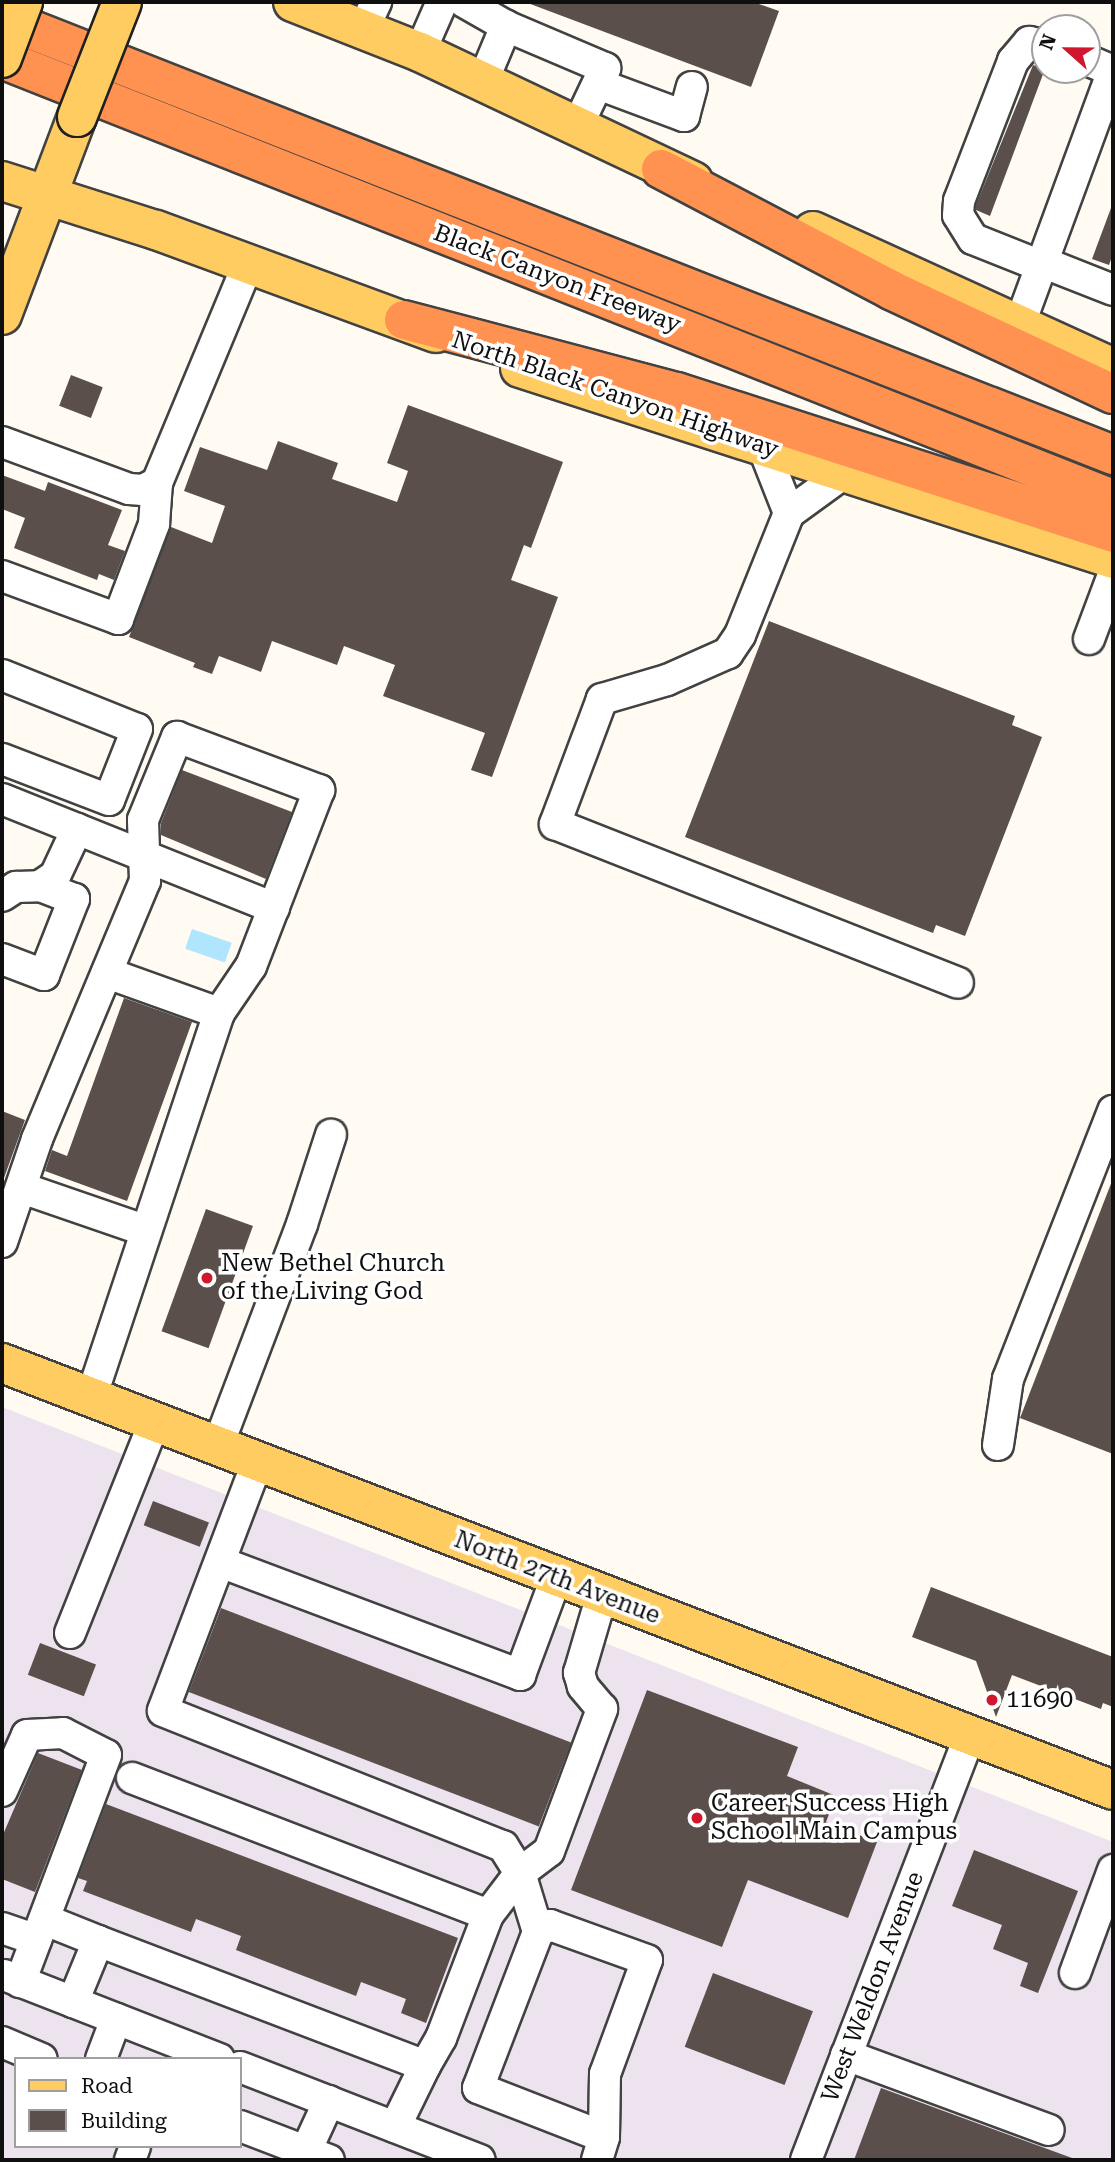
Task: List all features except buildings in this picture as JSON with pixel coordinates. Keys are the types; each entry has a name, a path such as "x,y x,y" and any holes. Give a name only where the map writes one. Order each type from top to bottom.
{"highway":[{"path":"23,2 1113,430"},
{"path":"2,18 1113,455"},
{"name":"Black Canyon Freeway","path":"2,58 1113,499"},
{"path":"661,169 891,290 1113,394"},
{"path":"404,320 677,392 1113,533"}],"main road":[{"path":"2,58 23,2"},
{"path":"2,315 122,2"},
{"path":"293,2 370,15 420,52 661,169 773,212 1113,368"},
{"name":"North Black Canyon Highway","path":"2,181 404,320 516,366 1113,559"},
{"name":"North 27th Avenue","path":"2,1363 217,1448 1113,1790"}],"street":[{"path":"420,52 442,2"},
{"path":"482,81 488,11 605,68 577,127"},
{"path":"1031,42 1013,61 959,201 958,215 974,239 1113,290"},
{"path":"1019,326 1113,71"},
{"path":"598,84 684,116 692,87"},
{"path":"2,576 118,619 154,524 157,483 248,264"},
{"path":"2,442 129,489 143,490 157,483"},
{"path":"763,447 789,513"},
{"path":"844,473 789,513 740,635 728,653 667,680 602,699 555,824 958,983"},
{"path":"1089,639 1113,575"},
{"path":"2,675 138,729 109,800 2,759"},
{"path":"2,1242 145,881 143,820 177,737 319,790 251,966 219,1013 144,1230 92,1398"},
{"path":"2,799 274,908"},
{"path":"40,886 55,876 77,829"},
{"path":"2,896 16,887 40,886 74,899 44,975 2,959"},
{"path":"107,973 219,1013"},
{"path":"998,1446 1007,1379 1113,1111"},
{"path":"217,1448 312,1198 331,1135"},
{"path":"22,1188 144,1230"},
{"path":"70,1633 154,1423"},
{"path":"257,1463 163,1711 503,1846 520,1873 538,1933"},
{"path":"220,1562 520,1675 556,1578"},
{"path":"395,2127 441,2038 488,1915 520,1873 549,1851 603,1709 583,1686 579,1673 602,1595"},
{"path":"2,1791 27,1735 63,1734 106,1755 47,1933 11,1978 116,2019 173,2050 209,2057"},
{"name":"West Weldon Avenue","path":"806,2160 970,1735"},
{"path":"132,1778 488,1915"},
{"path":"1075,1973 1113,1870"},
{"path":"550,1925 647,1960 605,2074 600,2149 478,2088 538,1933 550,1925"},
{"path":"2,1927 98,1941 425,2066"},
{"path":"74,2003 98,1941"},
{"path":"102,2057 116,2019"},
{"path":"2,2042 37,2057"},
{"path":"846,2055 1049,2130"},
{"path":"242,2068 480,2160"},
{"path":"242,2127 317,2155 328,2101"}],"shaded area":[{"path":"2,1407 1113,1842 1113,2160 2,2160"}],"water":[{"path":"192,929 232,943 225,963 185,949"}],"place":[{"name":"New Bethel Church of the Living God","path":"207,1278"},
{"name":"11690","path":"992,1700"},
{"name":"Career Success High School Main Campus","path":"697,1818"}]}
